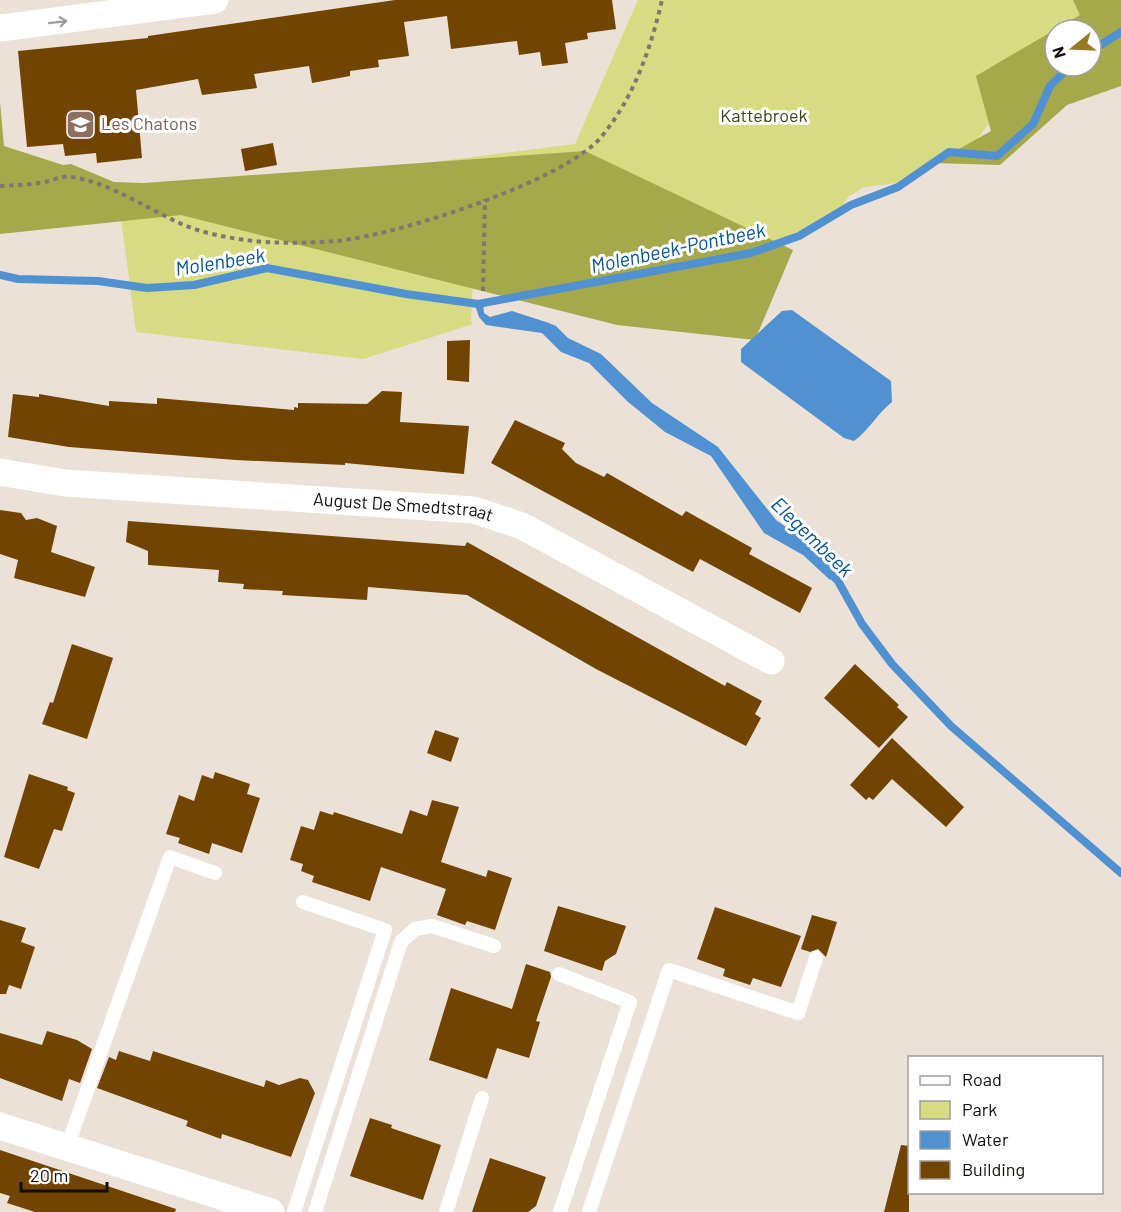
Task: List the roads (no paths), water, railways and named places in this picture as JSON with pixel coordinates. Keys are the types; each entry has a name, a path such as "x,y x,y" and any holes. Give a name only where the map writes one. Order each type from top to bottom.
{"street":[{"path":"0,28 215,0"},
{"name":"August De Smedtstraat","path":"0,472 65,483 474,510 541,536 771,661"},
{"path":"0,1125 271,1212"}],"lane":[{"path":"67,1146 170,857 214,873"},
{"path":"294,1212 385,930 303,902"},
{"path":"315,1212 401,942 415,929 432,926 494,946"},
{"path":"589,1212 669,970 798,1013 816,958"},
{"path":"559,974 630,1002 561,1212"},
{"path":"446,1212 482,1098"}],"water":[{"path":"483,303 484,313 490,317 512,311 556,326 568,338 601,354 652,403 718,447 776,520 819,550 838,569 830,580 803,555 764,533 711,456 665,432 627,401 589,363 561,352 542,333 486,325 479,317 475,305"},
{"path":"792,310 891,381 892,402 854,441 844,438 741,362 741,349 782,311"}],"waterway":[{"name":"Molenbeek-Pontbeek","path":"1103,43 1121,32"},
{"name":"Molenbeek-Pontbeek","path":"0,275 18,279 98,281 147,288 194,285 267,268 406,294 478,304 751,253 799,236 851,205 898,187 949,152 997,156 1033,124 1050,86 1058,78"},
{"name":"Elegembeek","path":"826,569 838,581 862,624 892,664 951,726 1121,873"}],"place":[{"name":"Les Chatons","path":"80,124"}],"park label":[{"name":"Kattebroek","path":"764,116"}],"water label":[{"name":"Molenbeek","path":"220,262"}]}
